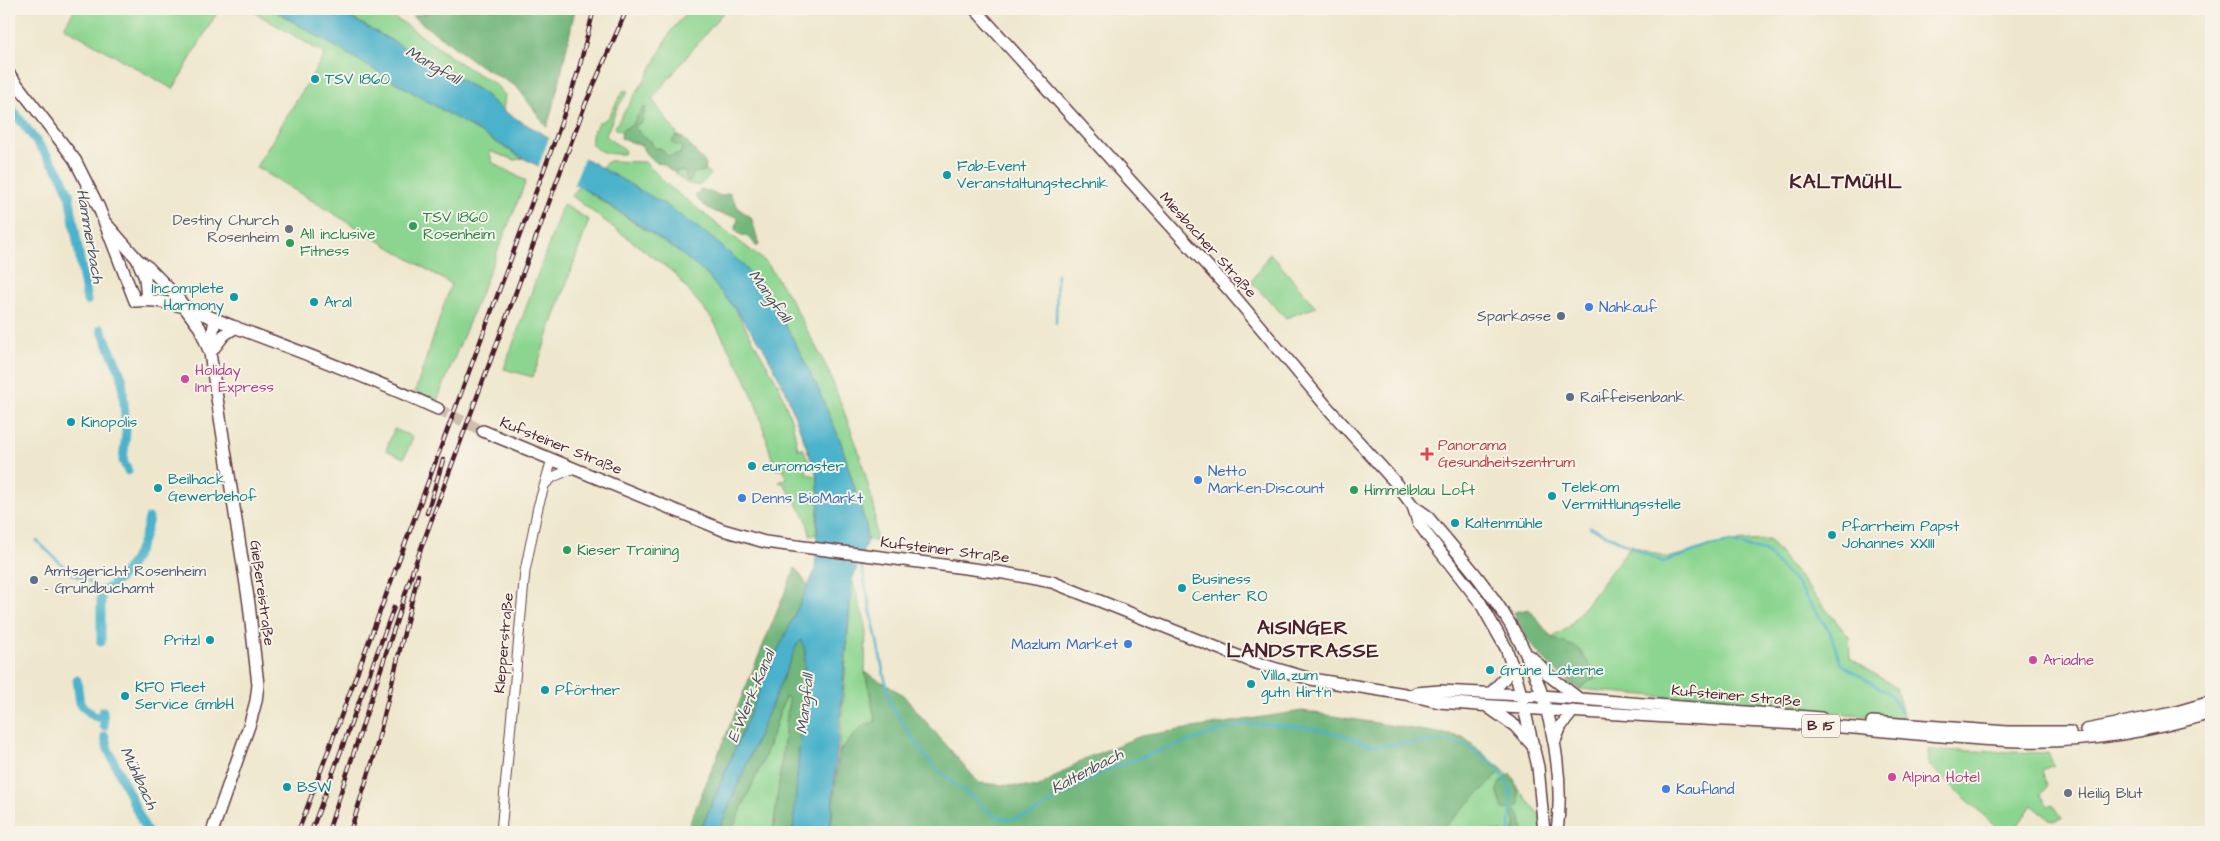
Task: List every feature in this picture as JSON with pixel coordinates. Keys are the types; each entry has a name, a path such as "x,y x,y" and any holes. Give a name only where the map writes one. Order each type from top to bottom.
{"main road":[{"name":"Miesbacher Straße","path":"974,9 1230,290 1315,392 1394,481 1413,506 1426,515 1491,595 1525,650 1542,696 1554,743 1559,795 1557,832"},
{"path":"9,74 75,160 104,221 135,301 147,300 169,303 216,319 342,367 438,409"},
{"path":"104,221 138,260 146,278 147,300"},
{"name":"Gießereistraße","path":"138,260 161,280 187,309 200,328 210,352 249,609 258,685 256,701 212,832"},
{"name":"Gießereistraße","path":"210,352 216,319"},
{"path":"210,352 224,336 236,328"},
{"name":"Kufsteiner Straße","path":"483,431 723,530 765,542 1004,573 1052,582 1253,662 1332,683 1405,694 1439,702 1655,717 1816,725 2023,741 2054,741 2109,735 2170,724 2211,713"},
{"name":"Miesbacher Straße","path":"1413,506 1418,522 1480,602 1496,629 1512,664 1526,708 1535,749 1544,832"},
{"path":"1525,650 1551,677 1580,699"},
{"path":"1490,693 1504,679 1512,664"},
{"name":"Kufsteiner Straße","path":"1405,694 1440,691 1542,696 2028,733 2066,732 2110,727 2173,713 2211,702"},
{"path":"1487,706 1516,726 1535,749"},
{"path":"1554,743 1561,726 1573,711"}],"street":[{"name":"Klepperstraße","path":"501,832 525,571 538,507 552,459"},
{"path":"545,484 553,477 574,468"}],"green space":[{"path":"75,9 207,9 216,14 173,89 64,27"},
{"name":"TSV 1860 Rosenheim","path":"249,9 272,9 523,158 515,160 489,151 493,163 526,181 437,401 415,392 451,284 256,167 325,54"},
{"path":"336,9 378,9 405,24 458,62 496,85 505,95 503,111 482,92"},
{"path":"444,9 575,9 559,83 547,127 517,87 479,65 412,16"},
{"path":"690,9 726,9 652,99 674,130 711,175 699,186 686,183 646,146 614,128 649,73 671,31"},
{"path":"627,90 628,92 617,108 606,135 611,141 623,148 624,154 603,152 592,145 592,135 598,123 608,118 623,91"},
{"path":"643,107 646,108 642,122 634,126 644,138 651,141 654,148 661,148 667,156 680,154 682,147 672,143 675,136 683,138 706,164 705,171 693,173 691,181 688,182 684,171 671,171 664,164 650,158 642,146 621,138 622,130 632,125"},
{"path":"609,161 645,162 671,188 767,263 790,298 828,370 857,446 874,506 876,541 867,540 866,525 840,440 792,337 766,292 666,205 601,168"},
{"path":"579,186 679,252 707,275 735,309 779,386 792,422 798,449 803,448 808,461 806,474 817,476 819,498 816,535 810,535 806,518 784,484 779,482 786,478 784,469 775,469 758,410 745,378 713,320 674,273 572,196"},
{"path":"701,189 721,196 729,193 740,210 751,217 759,244 757,247 750,238 739,234 735,229 738,219 736,216 724,215 714,211 695,197"},
{"path":"563,204 589,220 533,377 504,369"},
{"path":"1270,253 1316,307 1286,318 1251,282"},
{"path":"394,429 413,437 404,458 386,450"},
{"path":"1769,540 1849,637 1850,658 1896,688 1904,719 1579,689 1596,676 1552,638 1569,627 1631,545 1667,558 1730,542"},
{"path":"795,568 809,587 752,708 700,832 686,832"},
{"path":"852,580 866,625 865,672 876,723 864,724 839,752"},
{"path":"1529,609 1552,638 1578,648 1597,676 1579,689 1559,674 1532,645 1514,612"},
{"path":"802,639 805,651 803,700 793,832 773,832 789,699 785,697 766,754 731,832 718,832 797,644"},
{"path":"865,672 902,694 979,783 1037,788 1084,759 1141,736 1302,711 1463,737 1503,770 1439,832 830,832 839,752 864,724 876,722"},
{"path":"785,697 790,698 773,832 731,832 766,754"},
{"path":"1928,750 2048,753 2054,765 2042,770 2047,787 2040,794 2048,806 2053,804 2062,818 2052,821 2032,805 2013,832 2002,832 1929,765"},
{"path":"1503,770 1553,832 1439,832"},
{"path":"1510,773 1515,781 1520,804 1515,808 1521,819 1523,832 1514,832 1515,822 1511,810 1503,809 1498,792 1498,785"}],"water":[{"name":"Mangfall","path":"272,9 336,9 482,92 503,111 666,205 711,237 741,263 766,292 816,384 840,440 866,525 867,540 852,580 830,832 793,832 803,700 805,651 801,640 797,645 718,832 700,832 764,680 815,571 819,498 817,476 785,389 762,345 707,275 679,252 593,194 523,158"}],"pier":[{"path":"550,135 585,156 573,186 538,168"}],"waterway":[{"name":"Hammerbach","path":"9,105 60,173 69,194 87,301"},
{"path":"1056,323 1057,274"},
{"name":"Hammerbach","path":"101,329 122,377 126,432 123,461 128,471"},
{"name":"Hammerbach","path":"101,642 101,592 119,579 133,561 143,540 149,518"},
{"path":"1590,527 1663,562 1709,546 1731,542 1766,552 1797,584 1830,632 1841,664 1891,695 1901,712"},
{"name":"Mühlbach","path":"37,541 72,574 92,583 101,592"},
{"name":"Kaltenbach","path":"860,559 890,704 924,755 940,772 995,816 1007,819 1032,814 1115,766 1225,729 1247,724 1260,724 1305,727 1339,734 1373,746 1436,741 1456,743 1468,747 1493,763 1507,782 1511,794 1510,832"},
{"name":"Mühlbach","path":"77,680 80,704 94,716 103,718"},
{"name":"Mühlbach","path":"103,711 104,726"},
{"name":"Mühlbach","path":"105,736 108,749 147,832"}],"tunnel":[{"path":"438,409 483,431"}],"railway":[{"path":"298,832 558,132 579,69 594,9"},
{"path":"328,832 413,570 585,105 627,9"},
{"path":"427,513 443,460"},
{"path":"350,832 374,757 418,575"},
{"path":"311,832 394,607"}],"place":[{"name":"TSV 1860","path":"315,79"},
{"name":"Fab-Event Veranstaltungstechnik","path":"947,175"},
{"name":"TSV 1860 Rosenheim","path":"413,226"},
{"name":"Destiny Church Rosenheim","path":"289,229"},
{"name":"All inclusive Fitness","path":"290,243"},
{"name":"Incomplete Harmony","path":"234,297"},
{"name":"Aral","path":"314,302"},
{"name":"Nahkauf","path":"1589,307"},
{"name":"Sparkasse","path":"1561,316"},
{"name":"Holiday Inn Express","path":"185,379"},
{"name":"Raiffeisenbank","path":"1570,397"},
{"name":"Kinopolis","path":"71,422"},
{"name":"Panorama Gesundheitszentrum","path":"1427,454"},
{"name":"euromaster","path":"752,466"},
{"name":"Netto Marken-Discount","path":"1198,480"},
{"name":"Beilhack Gewerbehof","path":"158,488"},
{"name":"Himmelblau Loft","path":"1354,490"},
{"name":"Telekom Vermittlungsstelle","path":"1552,496"},
{"name":"Denns BioMarkt","path":"742,498"},
{"name":"Kaltenmühle","path":"1455,523"},
{"name":"Pfarrheim Papst Johannes XXIII","path":"1832,535"},
{"name":"Kieser Training","path":"567,550"},
{"name":"Amtsgericht Rosenheim - Grundbuchamt","path":"34,580"},
{"name":"Business Center RO","path":"1182,588"},
{"name":"Pritzl","path":"210,640"},
{"name":"Mazlum Market","path":"1128,644"},
{"name":"Ariadne","path":"2033,660"},
{"name":"Grüne Laterne","path":"1490,670"},
{"name":"Villa zum gutn Hirt'n","path":"1251,684"},
{"name":"Pförtner","path":"545,690"},
{"name":"KFO Fleet Service GmbH","path":"125,696"},
{"name":"Alpina Hotel","path":"1892,777"},
{"name":"BSW","path":"287,787"},
{"name":"Kaufland","path":"1666,789"},
{"name":"Heilig Blut","path":"2068,793"}],"district":[{"name":"KALTMÜHL","path":"1846,182"},
{"name":"AISINGER LANDSTRASSE","path":"1303,640"}],"water label":[{"name":"E-Werk-Kanal","path":"751,696"}]}
